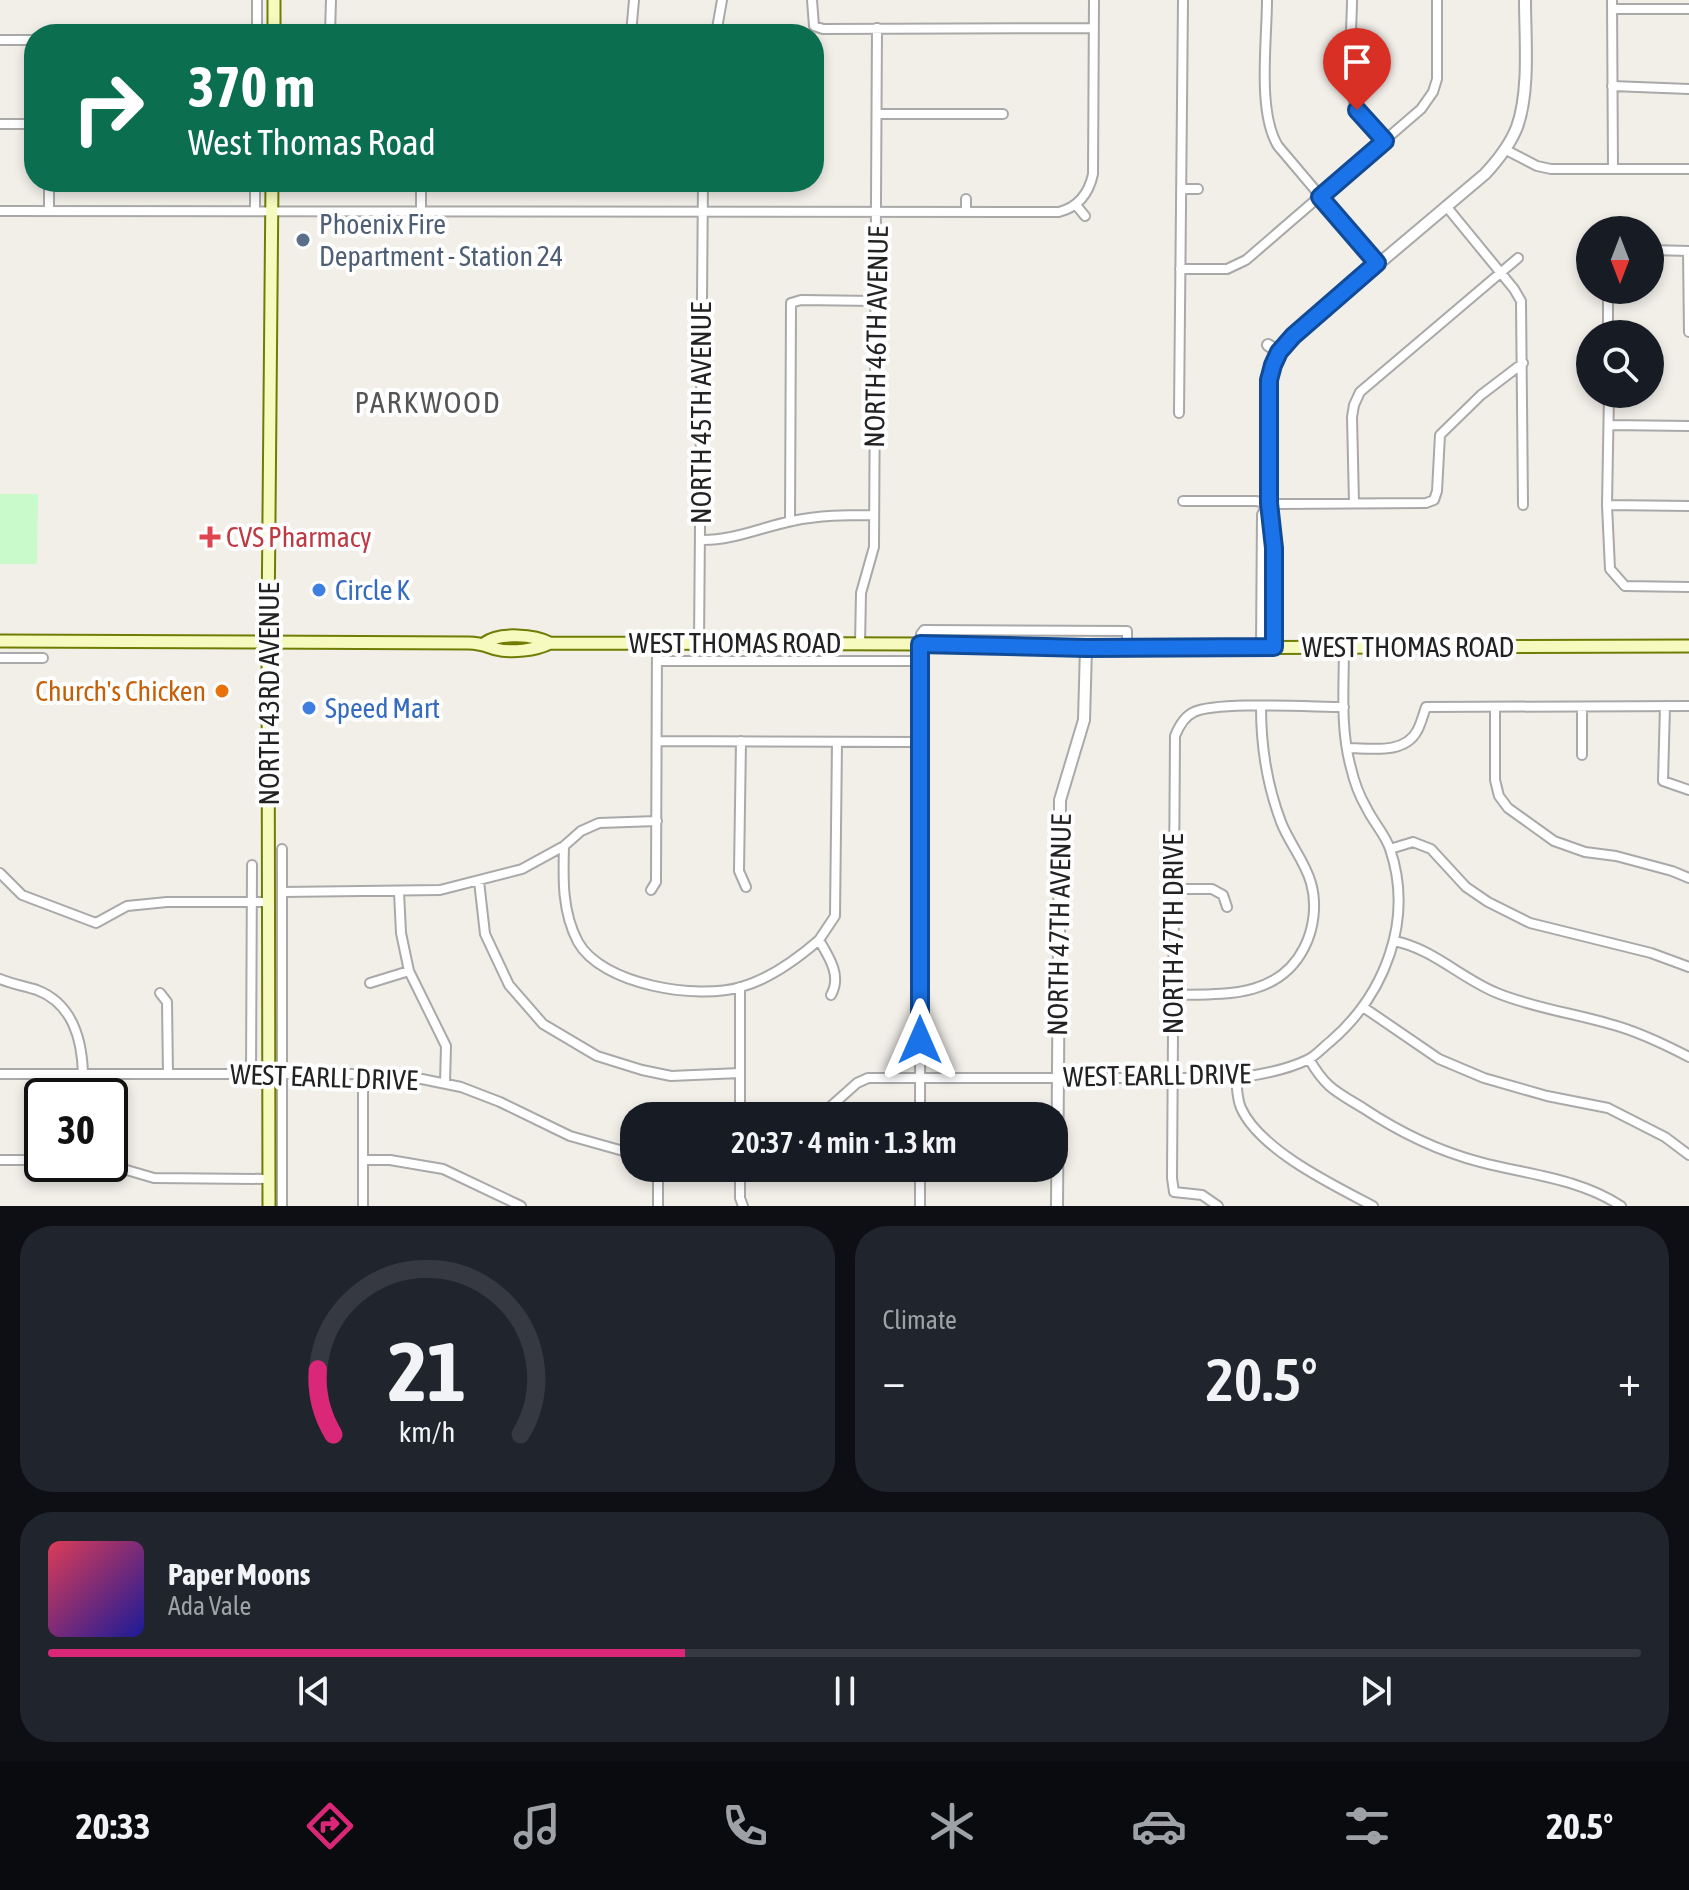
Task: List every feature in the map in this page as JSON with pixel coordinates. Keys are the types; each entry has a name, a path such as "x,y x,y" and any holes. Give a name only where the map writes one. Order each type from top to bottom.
{"main road":[{"path":"274,0 274,24"},
{"name":"NORTH 43RD AVENUE","path":"269,1206 268,643 272,192"},
{"name":"WEST THOMAS ROAD","path":"0,641 485,643 496,649 539,649 550,643 920,644 1086,648 1689,646"}],"street":[{"path":"257,0 257,24"},
{"path":"330,24 331,0"},
{"path":"633,24 634,0"},
{"path":"718,24 722,0"},
{"path":"812,0 814,24"},
{"path":"0,211 1059,212 1076,205 1089,187 1093,174 1094,0"},
{"path":"1179,413 1183,0"},
{"path":"1267,0 1266,107 1270,132 1278,146 1377,263"},
{"path":"1352,0 1351,81 1354,100 1357,110 1385,141"},
{"path":"1180,269 1227,269 1237,265 1421,109 1433,92 1437,79 1437,0"},
{"path":"1268,647 1263,515 1269,503 1269,380 1279,352 1293,336 1377,263 1485,174 1506,150 1518,126 1523,92 1525,0"},
{"path":"1613,169 1612,4 1689,9"},
{"name":"NORTH 46TH AVENUE","path":"860,644 860,604 874,547 877,28"},
{"path":"824,29 1093,28"},
{"path":"0,40 24,40"},
{"path":"1612,86 1689,89"},
{"path":"877,114 1003,114"},
{"path":"0,124 24,124"},
{"path":"1506,150 1537,166 1551,169 1689,169"},
{"path":"1181,189 1198,189"},
{"path":"49,192 49,210"},
{"path":"255,192 255,211"},
{"path":"421,192 421,211"},
{"name":"NORTH 45TH AVENUE","path":"699,643 703,192"},
{"path":"333,198 333,211"},
{"path":"612,198 612,211"},
{"path":"512,199 512,211"},
{"path":"966,199 966,212"},
{"path":"1076,205 1085,216"},
{"path":"1446,206 1521,301 1523,505"},
{"path":"1664,250 1688,251 1689,332"},
{"path":"1354,503 1352,417 1360,392 1518,258"},
{"path":"790,521 791,303 801,300 876,301"},
{"path":"1268,345 1279,352"},
{"path":"1183,501 1426,503 1434,500 1440,435 1481,395 1523,363"},
{"path":"1609,408 1608,560 1616,578 1625,586 1689,587"},
{"path":"1609,425 1689,426"},
{"path":"1607,505 1689,506"},
{"path":"700,540 729,538 790,521 832,514 874,515"},
{"name":"WEST THOMAS ROAD","path":"920,644 924,630 1127,631 1127,648"},
{"path":"651,890 656,882 657,643"},
{"path":"920,644 920,1102"},
{"path":"1344,646 1344,707 1351,768 1366,808 1390,849 1413,842 1431,849 1466,887 1530,923 1651,953 1689,967"},
{"name":"NORTH 47TH AVENUE","path":"1057,1206 1060,800 1084,720 1086,648"},
{"path":"0,658 43,658"},
{"name":"WEST THOMAS ROAD","path":"657,661 920,661"},
{"path":"1665,706 1663,781 1689,790"},
{"path":"1347,748 1391,748 1408,743 1418,731 1426,707 1689,706"},
{"name":"NORTH 47TH DRIVE","path":"1218,1206 1202,1195 1174,1192 1174,746 1179,725 1193,712 1214,707 1261,707"},
{"path":"1173,995 1248,991 1276,980 1296,964 1310,936 1314,894 1303,863 1282,826 1268,783 1262,747 1261,707 1344,707"},
{"path":"1495,707 1495,780 1499,796 1508,808 1554,841 1585,852 1616,856 1689,878"},
{"path":"1582,707 1582,755"},
{"path":"658,741 921,742"},
{"path":"741,741 739,871 746,887"},
{"path":"564,846 563,888 568,919 579,944 596,963 664,989 704,991 740,987 782,968 819,940 835,916 837,742"},
{"path":"282,892 440,890 522,869 599,823 657,821"},
{"path":"282,849 282,1206"},
{"name":"WEST EARLL DRIVE","path":"836,1102 857,1083 868,1078 1236,1078 1258,1075 1309,1059 1340,1033 1363,1007 1382,978 1394,941 1398,900 1390,849"},
{"path":"251,1074 252,865"},
{"path":"0,873 22,895 96,923 127,906 167,902 269,902"},
{"path":"479,881 485,934 509,985 543,1024 597,1056 642,1070 671,1076 740,1073"},
{"path":"1173,889 1212,889 1223,895 1227,907"},
{"path":"399,892 401,933 409,971 446,1046 445,1083"},
{"path":"819,940 835,971 836,987 831,995"},
{"path":"1394,941 1416,946 1474,983 1496,993 1540,1008 1619,1026 1689,1057"},
{"path":"370,983 409,971"},
{"path":"0,979 40,991 62,1007 76,1026 82,1050 83,1074"},
{"path":"740,987 740,1102"},
{"path":"160,993 167,1002 168,1074"},
{"path":"1363,1007 1439,1059 1484,1078 1547,1096 1608,1108 1652,1129 1689,1155"},
{"path":"741,1046 754,1047"},
{"path":"1309,1059 1323,1083 1382,1121 1428,1145 1477,1161 1574,1183 1621,1206"},
{"name":"WEST EARLL DRIVE","path":"0,1074 363,1074 412,1077 445,1083 500,1102 570,1136 620,1150"},
{"path":"363,1074 363,1206"},
{"path":"1236,1078 1239,1106 1257,1134 1320,1179 1373,1206"},
{"path":"0,1160 24,1160"},
{"path":"364,1160 390,1160 443,1169 521,1206"},
{"path":"128,1170 154,1178 269,1179"},
{"path":"658,1182 658,1206"},
{"path":"740,1182 743,1206"},
{"path":"920,1182 920,1206"}],"green space":[{"path":"0,494 38,494 37,564 0,564"}],"place":[{"name":"Phoenix Fire Department - Station 24","path":"303,240"},
{"name":"CVS Pharmacy","path":"210,537"},
{"name":"Circle K","path":"319,590"},
{"name":"Church's Chicken","path":"222,691"},
{"name":"Speed Mart","path":"309,708"}],"district":[{"name":"PARKWOOD","path":"428,402"}],"route":[{"path":"920,1040 920,644 1086,648 1274,647 1269,380 1279,352 1293,336 1377,263 1320,197 1385,141 1357,110"}]}
